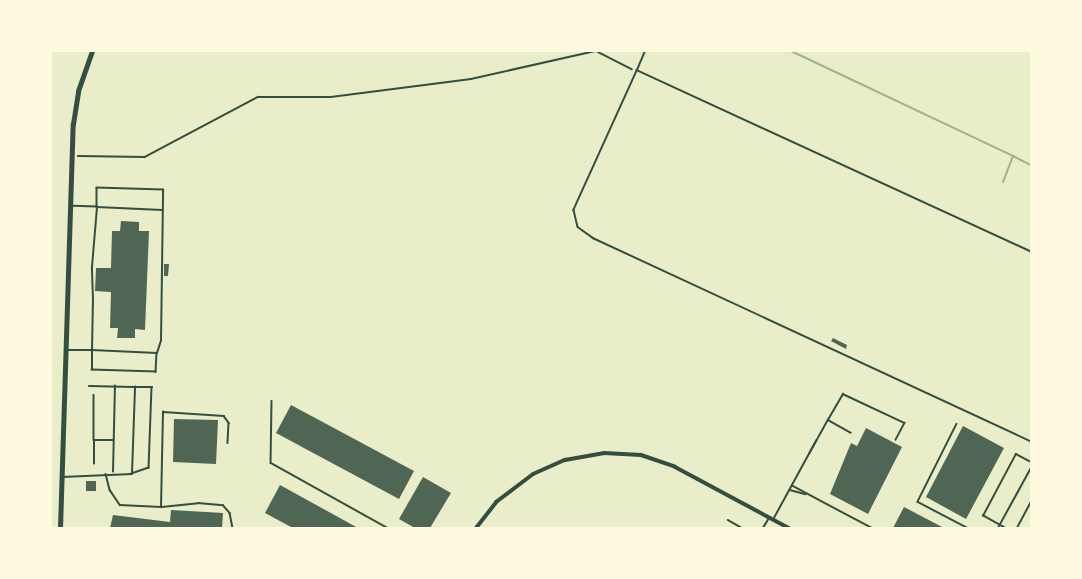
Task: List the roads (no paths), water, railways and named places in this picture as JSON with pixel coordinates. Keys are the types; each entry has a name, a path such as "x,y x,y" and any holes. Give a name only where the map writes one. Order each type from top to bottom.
{"street":[{"path":"60,528 71,156 78,91 92,51"},
{"path":"476,528 496,502 533,474 565,460 604,453 641,455 666,463 789,528"}],"lane":[{"path":"645,51 574,210 584,233 1031,441"},
{"path":"637,71 1031,252"},
{"path":"97,188 163,190 162,210 162,341 157,353 156,372 92,370 97,188"},
{"path":"69,206 162,210"},
{"path":"65,350 157,353"},
{"path":"61,477 106,473 132,474 149,468 152,387 90,386"},
{"path":"112,473 115,386"},
{"path":"132,474 135,387"},
{"path":"94,394 94,464"},
{"path":"763,528 792,486 843,394 905,423 896,440"},
{"path":"272,401 271,463 388,528"},
{"path":"161,507 163,412 224,416 229,423 228,443"},
{"path":"828,420 851,433"},
{"path":"957,424 918,502 968,528"},
{"path":"94,440 114,440"},
{"path":"808,456 816,441"},
{"path":"1005,528 999,527 983,516 1016,454 1031,462"},
{"path":"999,527 1031,468"},
{"path":"106,473 110,490 120,505 161,507 198,503 223,505 230,513 233,528"},
{"path":"792,486 872,528"},
{"path":"789,490 806,494"},
{"path":"1017,528 1031,502"},
{"path":"728,520 742,528"}],"waterway":[{"path":"791,51 1013,156"},
{"path":"1003,182 1013,156 1031,165"}]}
